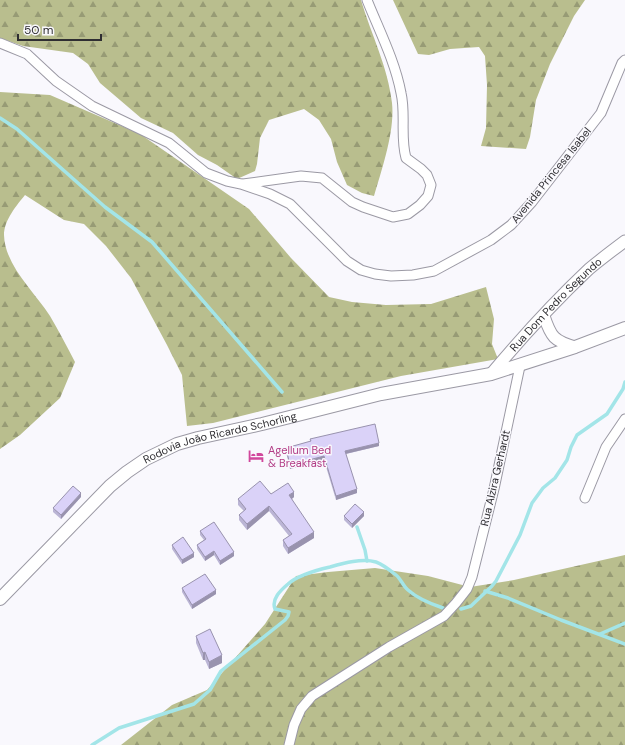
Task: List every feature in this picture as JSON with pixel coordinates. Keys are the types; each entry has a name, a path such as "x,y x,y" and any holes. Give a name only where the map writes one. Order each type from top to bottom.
{"main road":[{"name":"Rodovia João Ricardo Schorling","path":"0,598 110,486 146,459 177,444 381,394 491,374 520,366 625,328"}],"street":[{"name":"Avenida Princesa Isabel","path":"241,184 301,176 322,178 352,202 393,218 408,214 420,205 428,196 431,185 427,175 406,158 403,145 404,124 402,94 393,63 367,0"},
{"name":"Avenida Princesa Isabel","path":"0,43 27,54 56,81 92,106 169,143 206,173 270,194 290,204 347,261 361,270 391,276 413,275 434,271 492,240 511,225 532,202 601,113 622,63 625,60"},
{"name":"Rua Dom Pedro Segundo","path":"491,374 513,348 591,268 625,241"},
{"path":"544,316 548,329 558,341 575,347"},
{"name":"Rua Alzira Gerhardt","path":"289,745 294,725 301,709 312,696 389,647 444,616 467,589 472,577 494,489 520,366"},
{"path":"585,498 606,447 625,418"}],"green space":[{"path":"0,0 361,0 387,76 392,103 392,126 390,138 374,196 362,193 347,185 337,162 331,139 319,120 304,109 269,120 260,138 255,171 237,179 217,165 198,155 173,133 141,118 100,83 88,64 73,53 23,46 0,38"},
{"path":"393,0 585,0 574,16 550,64 536,100 530,137 526,149 481,146 486,128 487,85 485,56 479,47 450,49 429,55 418,54"},
{"path":"0,92 50,95 140,134 249,209 291,258 329,297 352,302 386,305 431,304 486,287 494,319 492,344 498,359 401,376 213,423 187,426 182,375 131,278 106,246 84,224 64,220 25,195 18,203 6,224 4,235 9,257 21,278 50,316 75,362 60,398 20,435 0,449"},
{"path":"625,555 625,745 121,745 172,705 207,690 265,624 296,576 375,568 428,576 470,587 514,580"}],"building":[{"path":"375,424 379,443 345,451 357,489 336,496 324,456 290,465 286,448 311,441 310,439"},
{"path":"260,481 271,494 288,483 294,492 289,495 314,532 288,548 283,540 292,534 269,506 247,524 239,515 246,509 238,499"},
{"path":"73,486 81,493 61,515 53,508"},
{"path":"355,504 364,512 352,524 344,516"},
{"path":"214,522 234,552 220,561 214,551 205,557 197,545 206,539 200,531"},
{"path":"183,537 194,553 182,560 172,545"},
{"path":"205,574 216,590 192,605 182,588"},
{"path":"210,629 222,655 209,662 205,652 203,653 196,636"}],"waterway":[{"path":"0,118 17,129 105,207 152,242 282,392"},
{"path":"461,609 471,606 496,581 520,535 532,503 543,488 555,478 567,460 577,435 607,414 623,389 625,382"},
{"path":"357,527 367,561"},
{"path":"92,745 119,728 194,704 210,690 221,671 285,620 289,612 275,609 274,602 280,592 288,584 308,573 353,562 376,562 396,575 406,588 416,596 443,608"},
{"path":"485,591 508,598 625,644"},
{"path":"600,634 625,623"}],"place":[{"name":"Agellum Bed & Breakfast","path":"256,456"}]}
